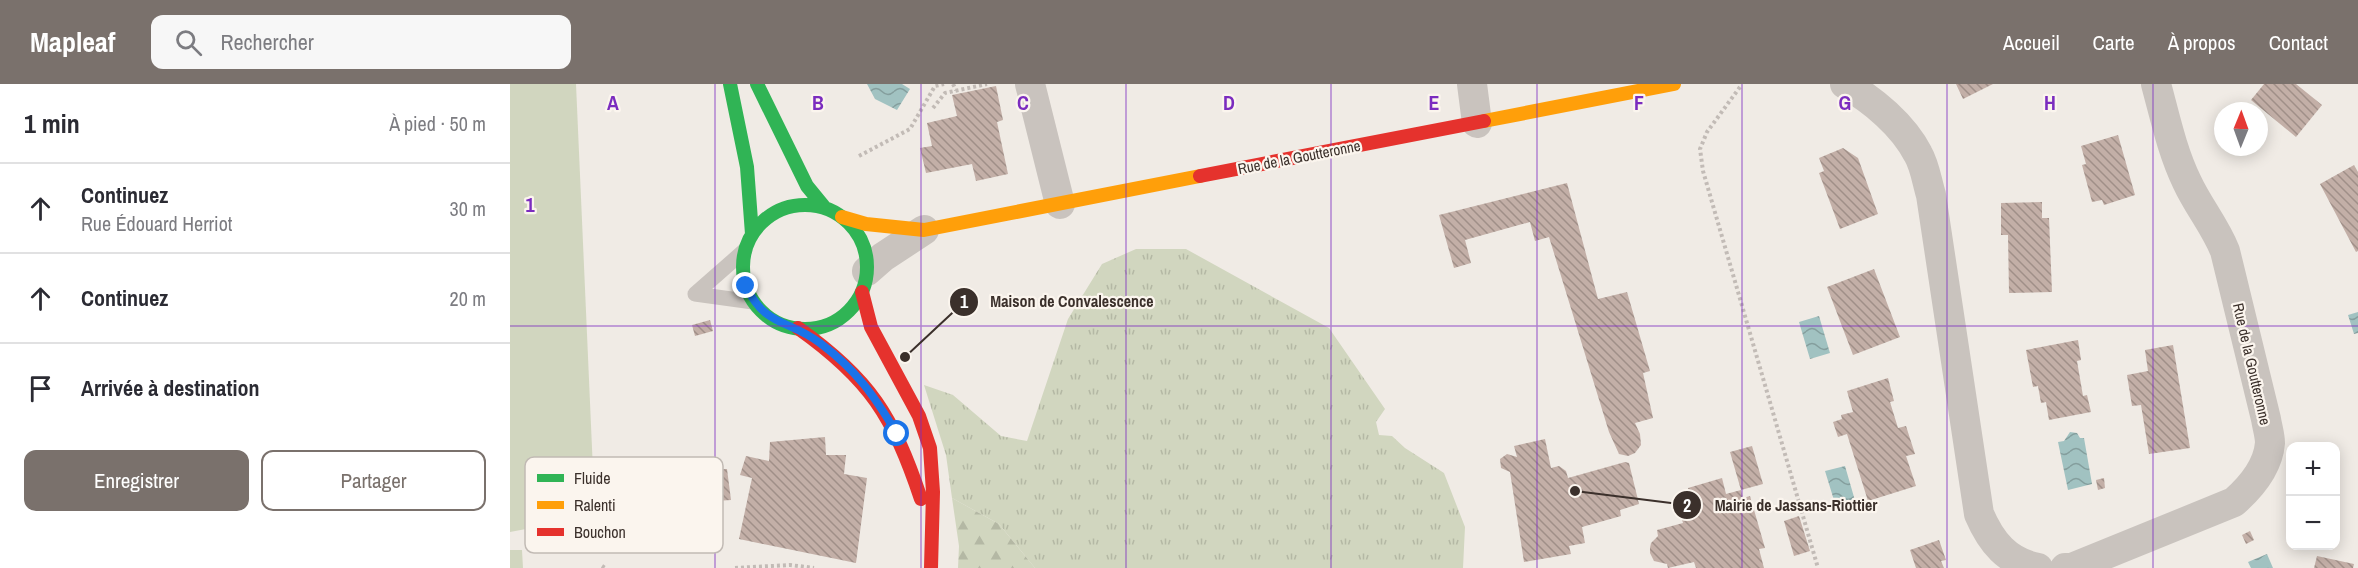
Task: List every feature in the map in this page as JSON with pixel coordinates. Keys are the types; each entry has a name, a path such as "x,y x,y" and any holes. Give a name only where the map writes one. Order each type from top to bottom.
{"main road":[{"path":"730,84 747,167 752,234"},
{"path":"757,84 807,186 825,208"},
{"name":"Rue de la Goutteronne","path":"842,217 885,227 924,230 1674,84"},
{"path":"864,281 853,306 835,320 813,328 798,328 781,324 765,314 753,302 742,268 745,250 752,234 763,221 776,211 792,206 809,205 825,208 842,217 861,241 866,255 864,281 871,327 919,416 930,448 933,492 932,563"},
{"path":"798,328 849,367 874,395 897,434 910,463 923,506 932,563"}],"street":[{"path":"1030,84 1060,204"},
{"path":"1472,84 1477,123"},
{"path":"1845,84 1858,91 1895,122 1919,155 1931,195 1979,514 1988,535 2002,552 2021,565 2038,568"},
{"name":"Rue de la Goutteronne","path":"2066,568 2234,502 2251,487 2263,465 2270,443 2225,252 2217,230 2188,185 2175,157 2156,84"},
{"name":"Rue de la Goutteronne","path":"864,281 887,254 924,230"}],"lane":[{"path":"745,250 695,294 753,302"}],"path":[{"path":"859,156 910,129 935,86 944,84"},
{"path":"953,84 956,90"},
{"path":"933,108 945,93 987,84"},
{"path":"1740,87 1707,132 1700,149 1707,182 1818,568"},
{"path":"735,568 790,565 814,568"}],"green space":[{"path":"510,84 576,84 592,457 525,457 525,529 510,532"},
{"path":"1136,249 1186,249 1329,328 1385,409 1376,422 1379,435 1392,436 1405,448 1444,473 1465,527 1463,568 1035,568 999,524 952,498 946,455 924,385 953,395 1001,436 1027,441 1068,319 1102,264"},
{"path":"952,498 999,524 1035,568 958,568 959,546"},
{"path":"510,550 522,550 523,568 510,568"}],"water":[{"path":"867,84 902,84 910,89 897,110 875,99"},
{"path":"2358,312 2358,333 2354,334 2348,315"},
{"path":"1819,316 1830,353 1810,359 1799,322"},
{"path":"2070,432 2077,433 2080,438 2084,438 2092,484 2068,490 2058,442 2064,441"},
{"path":"1845,466 1856,504 1837,510 1825,471"},
{"path":"2267,554 2273,568 2251,568 2248,562"}],"building":[{"path":"1956,84 1993,84 1963,99"},
{"path":"2264,84 2296,84 2322,105 2296,137 2268,114 2268,102 2251,100"},
{"path":"996,86 1003,120 997,122 1008,174 976,181 972,164 926,173 920,148 932,146 927,123 957,116 952,95"},
{"path":"2118,135 2135,195 2104,205 2102,200 2092,202 2082,165 2086,164 2081,146"},
{"path":"1843,148 1858,158 1878,214 1840,229 1819,173 1824,171 1819,158"},
{"path":"2354,165 2358,172 2358,251 2356,252 2320,184"},
{"path":"1567,183 1598,299 1627,292 1650,371 1643,373 1653,418 1635,423 1640,434 1641,445 1635,453 1628,456 1619,454 1609,432 1549,237 1535,241 1530,222 1465,240 1471,263 1454,268 1439,215"},
{"path":"2042,202 2042,218 2049,218 2052,292 2009,293 2008,235 2001,235 2001,203"},
{"path":"1874,269 1900,337 1853,355 1827,287"},
{"path":"710,320 713,331 695,336 692,325"},
{"path":"2078,340 2081,360 2077,361 2083,396 2087,395 2091,412 2049,420 2046,402 2041,403 2038,386 2033,387 2026,350"},
{"path":"2173,345 2190,448 2149,454 2141,405 2132,406 2127,375 2148,371 2145,350"},
{"path":"1888,378 1894,401 1890,402 1898,428 1906,426 1915,454 1906,456 1916,486 1868,501 1847,434 1838,437 1833,422 1842,419 1841,415 1853,412 1847,391"},
{"path":"825,437 826,455 846,455 844,474 867,478 856,563 739,539 752,478 740,475 746,456 769,461 770,442"},
{"path":"1545,439 1551,468 1559,466 1566,471 1568,478 1625,462 1629,463 1639,504 1620,510 1621,516 1582,527 1585,543 1569,546 1571,554 1524,562 1510,472 1501,468 1500,459 1507,454 1517,457 1514,446"},
{"path":"1752,446 1763,484 1741,490 1730,452"},
{"path":"723,469 727,469 731,500 723,501"},
{"path":"1722,478 1726,494 1741,490 1743,498 1750,496 1765,548 1759,549 1764,568 1696,568 1694,562 1668,568 1667,564 1654,561 1650,548 1651,543 1658,536 1657,530 1683,523 1676,500 1690,496 1688,488"},
{"path":"2104,478 2105,488 2098,490 2096,480"},
{"path":"1799,516 1810,551 1794,556 1784,521"},
{"path":"2250,531 2254,540 2246,544 2242,535"},
{"path":"1939,540 1946,560 1941,561 1944,568 1916,568 1910,550"},
{"path":"2317,556 2354,564 2353,568 2314,568"}],"traffic: fast":[{"path":"730,84 747,167 752,234"},
{"path":"757,84 807,186 825,208"},
{"path":"805,205 829,210 849,223 862,243 867,267 862,291 849,311 829,324 805,329 781,324 761,311 748,291 743,267 748,243 761,223 781,210 805,205"}],"traffic: slow":[{"path":"1484,121 1674,84"},
{"path":"842,217 866,224 924,230 1200,176"}],"traffic: jam":[{"path":"1200,176 1484,121"},
{"path":"862,292 871,327 919,416 930,448 933,492 931,568"},
{"path":"798,328 844,365 876,402 900,444 921,499"}],"place":[{"name":"Maison de Convalescence","path":"905,357"},
{"name":"Mairie de Jassans-Riottier","path":"1575,491"}],"route":[{"path":"746,286 753,302 765,314 781,324 798,328 849,367 874,395 897,434"}]}
